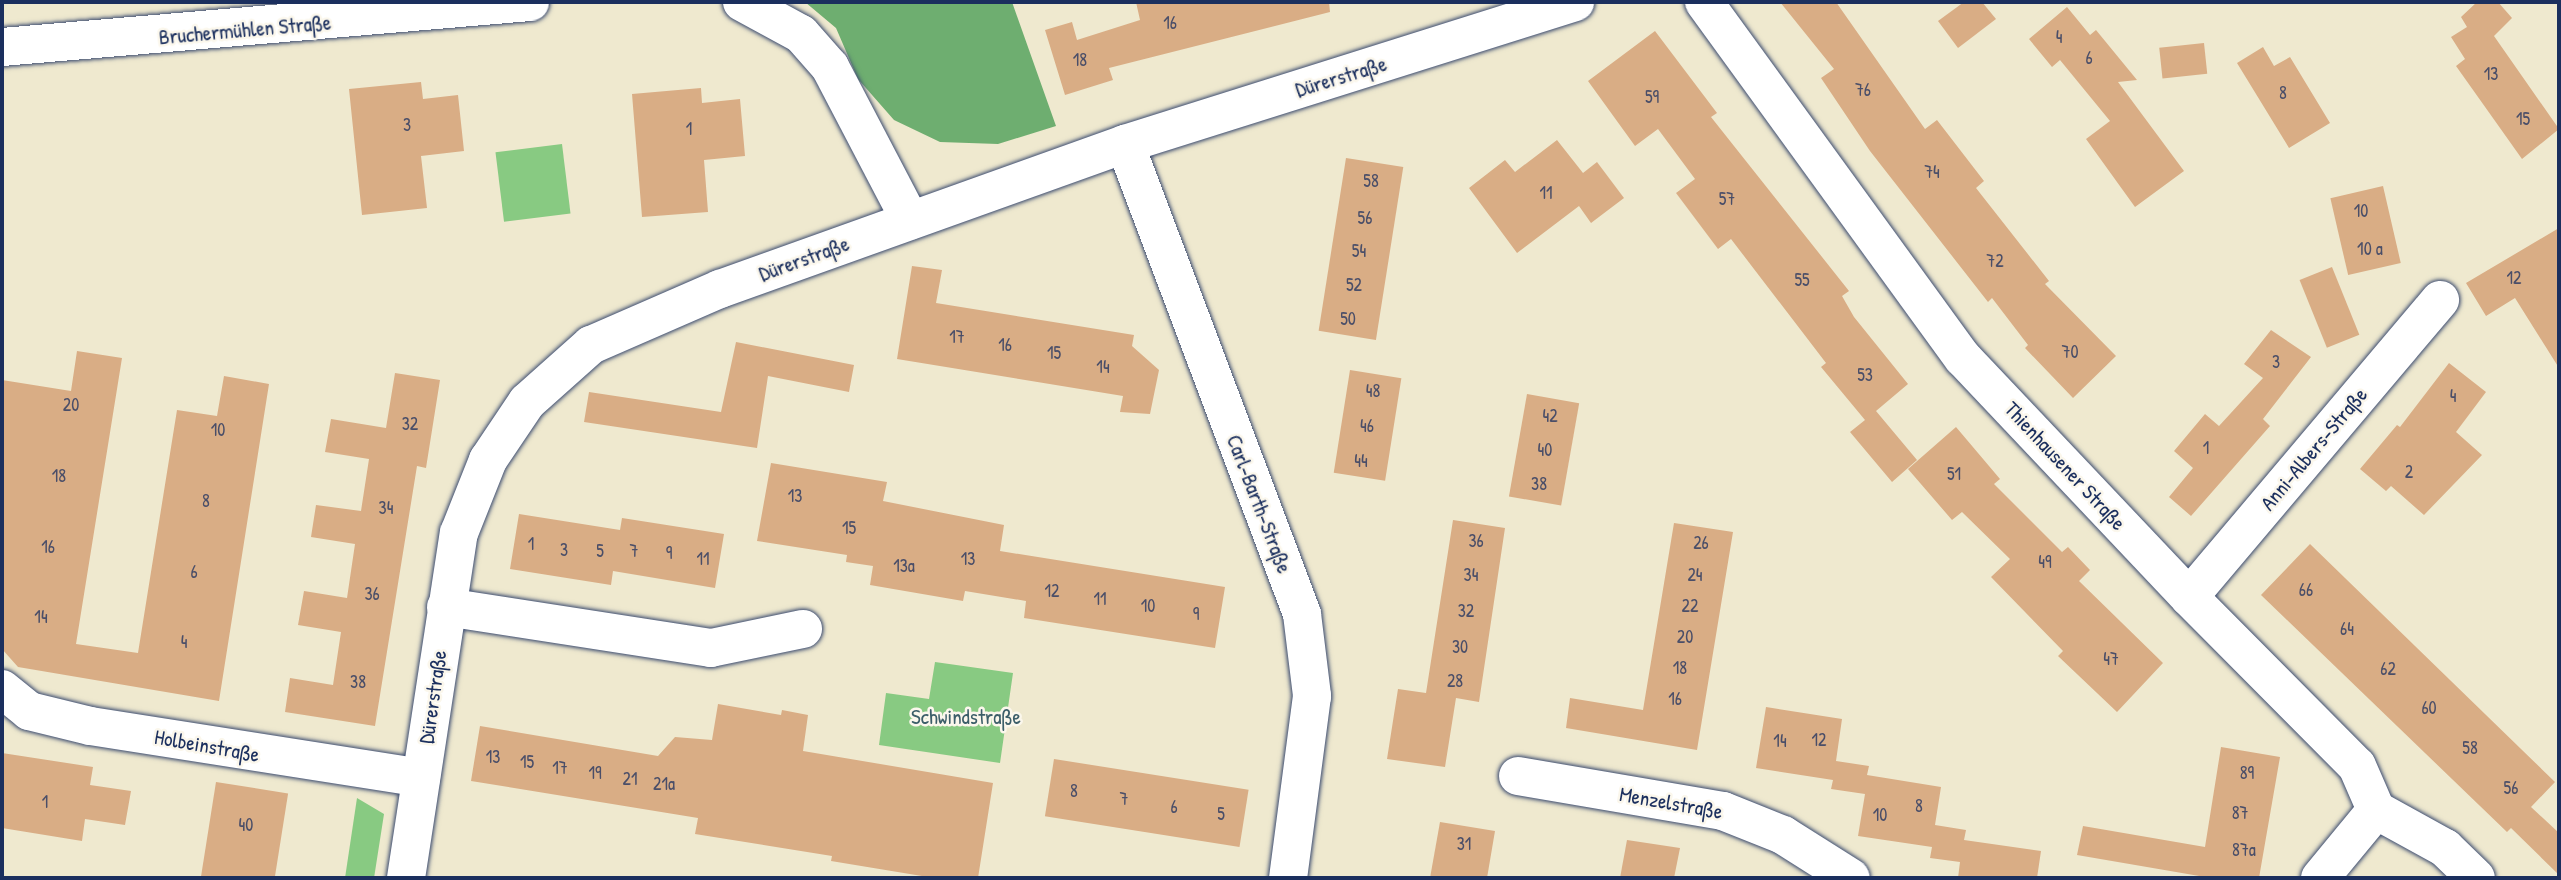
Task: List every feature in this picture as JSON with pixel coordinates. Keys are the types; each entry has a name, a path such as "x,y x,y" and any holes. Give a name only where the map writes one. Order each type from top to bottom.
{"street":[{"name":"Bruchermühlen Straße","path":"2,47 530,2"},
{"path":"742,2 801,34 830,67 910,220"},
{"name":"Dürerstraße","path":"406,878 459,533 488,460 527,402 591,345 652,315 1125,144 1575,2"},
{"name":"Thienhausener Straße","path":"1704,2 1963,358 2189,597 2357,766 2376,810"},
{"name":"Carl-Barth-Straße","path":"1125,144 1302,614 1312,696 1288,878"},
{"name":"Anni-Albers-Straße","path":"2189,597 2440,300"},
{"path":"446,607 711,648 803,629"},
{"name":"Holbeinstraße","path":"2,689 29,711 90,726 421,778"},
{"name":"Menzelstraße","path":"1518,775 1723,811 1783,835 1851,878"},
{"path":"2320,878 2376,810 2445,848 2476,878"}],"green space":[{"path":"805,2 1012,2 1056,126 998,144 940,142 894,120 858,79 836,28"},
{"path":"562,144 571,213 504,222 495,152"},
{"name":"Schwindstraße","path":"935,662 1013,673 1000,763 879,745 886,693 929,699"},
{"path":"357,798 384,814 374,878 345,878"}],"building":[{"path":"1136,2 1329,2 1330,12 1109,68 1113,80 1065,95 1045,30 1072,22 1077,40 1140,20"},
{"path":"1780,2 1836,2 1925,129 1937,120 1984,181 1976,188 2049,281 2045,284 2116,356 2073,398 2025,348 2028,345 1992,298 1988,302 1870,151 1821,78 1834,69"},
{"path":"1964,2 1982,2 1996,19 1958,48 1938,21"},
{"path":"2477,2 2498,2 2512,18 2494,36 2559,129 2522,159 2456,66 2465,59 2451,37 2467,27 2461,17"},
{"path":"2067,7 2090,35 2096,30 2137,80 2118,82 2184,171 2135,207 2086,139 2110,121 2060,60 2052,67 2029,39"},
{"path":"1655,31 1717,113 1711,117 1849,291 1842,296 1854,317 1908,384 1876,411 1917,460 1892,482 1850,432 1865,420 1821,367 1826,363 1731,239 1718,249 1676,193 1695,179 1658,129 1635,146 1588,81"},
{"path":"2204,43 2207,74 2162,79 2159,48"},
{"path":"2263,47 2274,66 2290,57 2330,123 2289,148 2237,63"},
{"path":"421,82 423,99 458,95 464,151 421,156 427,208 362,215 349,89"},
{"path":"701,88 702,103 740,99 745,156 704,160 708,212 642,217 632,94"},
{"path":"1557,140 1583,173 1597,162 1624,198 1591,223 1579,206 1517,253 1469,188 1505,160 1515,172"},
{"path":"1346,158 1403,167 1376,340 1319,331"},
{"path":"2383,186 2401,263 2348,275 2330,198"},
{"path":"2559,228 2559,368 2515,298 2486,316 2466,283"},
{"path":"912,266 942,270 936,303 1134,335 1132,346 1159,370 1150,414 1120,412 1123,396 897,359"},
{"path":"2332,267 2359,335 2327,348 2300,280"},
{"path":"2271,330 2311,357 2263,419 2270,426 2191,516 2169,497 2193,468 2174,451 2205,414 2219,426 2263,378 2244,364"},
{"path":"736,342 854,365 849,392 768,376 757,448 584,422 589,392 721,412"},
{"path":"77,351 122,358 76,644 138,653 177,410 217,416 224,376 269,384 219,701 18,667 2,649 2,380 71,391"},
{"path":"2449,363 2486,392 2456,432 2482,455 2424,515 2391,486 2386,491 2360,469 2397,425 2400,427"},
{"path":"1350,370 1401,378 1385,481 1334,473"},
{"path":"395,373 440,380 426,468 417,466 375,726 285,712 290,678 333,685 341,632 298,625 304,591 347,598 355,544 311,537 316,505 361,511 369,459 325,452 331,419 386,428"},
{"path":"1527,394 1579,403 1561,506 1509,496"},
{"path":"1956,427 2000,479 1994,484 2062,552 2068,547 2090,570 2079,581 2163,663 2117,712 2058,656 2063,651 1991,577 2010,559 1962,512 1952,520 1908,469"},
{"path":"771,463 887,482 883,501 1004,525 1000,551 1225,587 1215,648 1024,618 1026,601 965,591 963,601 870,585 873,566 846,562 847,555 757,541"},
{"path":"519,514 620,530 622,518 724,534 715,588 613,571 611,585 510,569"},
{"path":"1453,520 1505,528 1479,702 1456,698 1445,767 1387,759 1398,689 1426,693"},
{"path":"1674,523 1733,532 1697,750 1566,728 1570,698 1643,710"},
{"path":"2310,544 2555,782 2531,807 2559,833 2559,875 2511,828 2507,832 2261,595"},
{"path":"718,704 781,715 782,710 808,715 803,751 993,783 978,878 934,878 831,861 832,856 695,834 698,818 471,781 480,726 658,756 675,737 712,740"},
{"path":"1766,707 1842,719 1836,761 1869,766 1867,775 1941,787 1935,825 1966,830 1964,840 2041,851 2037,878 1958,878 1960,862 1930,858 1932,847 1858,836 1865,794 1831,789 1833,780 1756,768"},
{"path":"2221,747 2280,757 2259,878 2211,878 2077,855 2083,826 2205,847"},
{"path":"2,753 93,767 90,785 131,791 125,825 85,819 82,841 2,828"},
{"path":"1054,759 1249,790 1240,847 1045,816"},
{"path":"216,782 288,793 275,878 201,878"},
{"path":"1440,822 1495,831 1487,878 1430,878"},
{"path":"1627,840 1680,848 1674,878 1620,878"}]}
